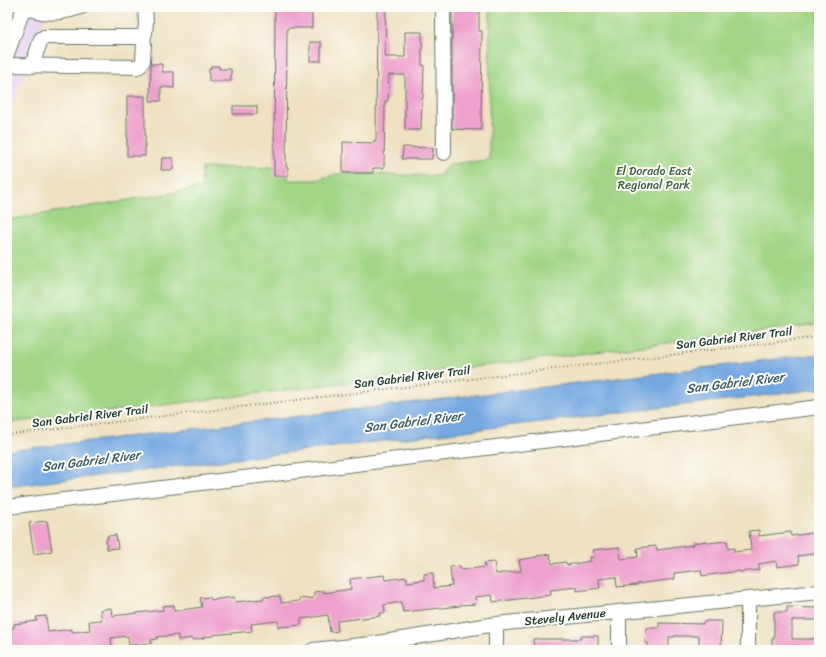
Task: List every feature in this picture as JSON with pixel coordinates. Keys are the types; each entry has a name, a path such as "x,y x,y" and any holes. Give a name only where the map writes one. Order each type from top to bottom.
{"street":[{"path":"7,54 25,7 42,12 56,13 81,7"},
{"path":"7,65 140,66 144,61 143,40 147,24 145,7"},
{"path":"443,7 444,153"},
{"path":"32,66 41,39 44,37 140,37 143,40"},
{"path":"7,507 819,407"},
{"name":"Stevely Avenue","path":"313,650 371,647 496,624 819,592"},
{"path":"748,599 748,650"},
{"path":"619,612 619,650"},
{"path":"496,624 496,650"}],"path":[{"name":"San Gabriel River Trail","path":"7,435 819,337"}],"shaded area":[{"path":"7,7 47,7 7,120"}],"green space":[{"name":"El Dorado East Regional Park","path":"490,7 819,7 819,324 7,423 7,220 201,188 202,168 287,167 288,180 316,180 341,173 439,176 449,164 489,160"}],"water":[{"name":"San Gabriel River","path":"819,354 819,389 7,487 7,451"}],"building":[{"path":"275,7 312,7 312,28 287,28 286,167 288,167 288,176 274,176"},
{"path":"377,7 386,7 385,57 405,57 405,32 422,32 422,65 424,65 421,130 405,130 405,75 389,75 388,101 385,101 384,168 373,168 373,173 343,173 343,142 374,143 374,140 376,141"},
{"path":"452,7 479,8 479,31 482,31 481,130 452,129"},
{"path":"310,42 321,42 321,61 310,61"},
{"path":"151,64 162,64 162,72 174,72 174,88 161,87 161,101 150,101"},
{"path":"211,66 219,66 219,69 231,69 231,81 209,81 209,69 211,69"},
{"path":"127,96 145,96 145,156 127,156"},
{"path":"233,106 257,106 257,114 233,114"},
{"path":"403,147 433,148 432,159 402,159"},
{"path":"162,158 173,158 173,170 161,170"},
{"path":"47,521 52,551 34,554 29,523"},
{"path":"759,530 759,536 790,532 791,536 819,532 819,553 798,556 799,564 777,567 776,561 759,564 759,570 702,576 701,570 674,573 675,579 617,587 616,577 599,579 600,588 577,591 577,587 550,590 551,595 493,602 492,595 475,597 476,604 460,606 403,612 401,602 384,605 385,613 380,613 380,616 337,621 338,631 330,632 328,615 301,619 301,625 278,627 278,621 251,624 252,631 213,635 192,640 191,638 178,640 178,635 157,637 157,639 151,640 152,643 129,645 128,636 111,638 112,648 104,650 7,650 7,629 14,628 14,624 37,621 36,617 46,616 48,632 72,629 72,632 90,630 89,621 102,620 100,610 111,608 112,616 163,610 162,606 174,605 174,611 202,607 200,598 210,597 211,600 234,597 235,602 264,599 263,597 280,596 281,603 299,601 299,599 314,598 314,592 324,591 324,593 351,589 350,579 384,575 385,580 407,577 407,582 424,580 424,574 433,573 434,588 452,586 450,567 460,566 461,570 485,567 484,563 494,562 496,574 521,571 519,560 537,556 550,554 552,564 566,562 567,565 591,561 590,557 594,557 593,550 619,547 621,559 638,557 637,548 656,546 657,550 693,545 693,543 708,541 708,543 727,541 728,549 734,548 734,552 751,550 749,531"},
{"path":"116,535 118,548 107,549 107,536"},
{"path":"787,607 819,608 819,620 792,620 792,639 819,639 819,650 772,650 772,639 774,639 774,612 787,612"},
{"path":"722,621 721,650 699,650 699,636 669,637 669,648 648,648 648,643 645,643 646,628 659,628 659,623 703,624 703,622"},
{"path":"581,636 598,636 598,650 534,650 533,639 581,639"}]}
